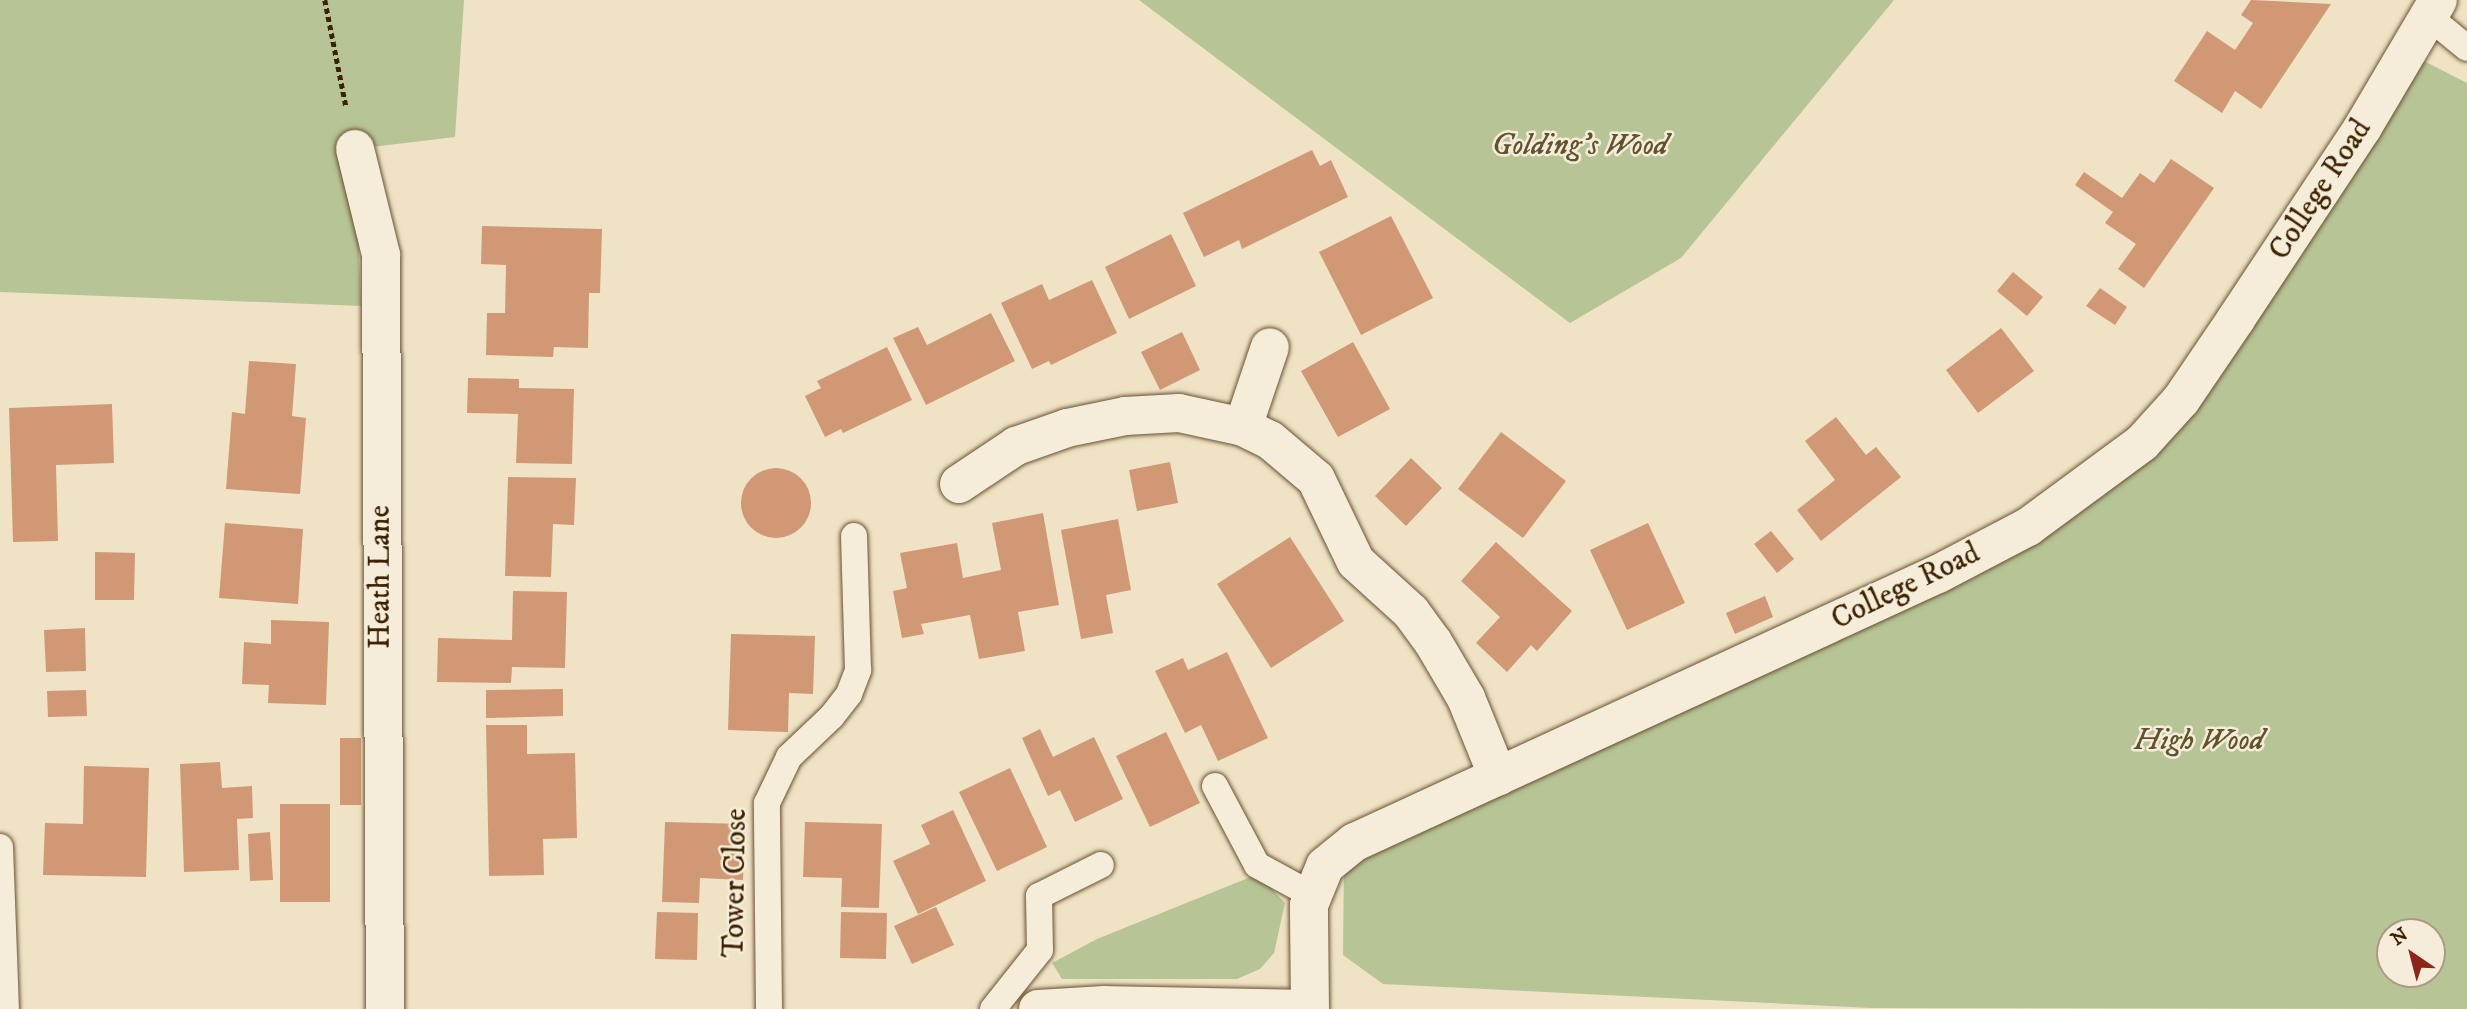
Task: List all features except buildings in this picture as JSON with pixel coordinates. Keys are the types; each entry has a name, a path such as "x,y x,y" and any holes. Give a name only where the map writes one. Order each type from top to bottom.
{"street":[{"name":"College Road","path":"1308,1009 1312,895 1325,866 1355,842 1938,574 2028,527 2142,443 2181,400 2236,319 2363,127 2433,8"},
{"name":"Heath Lane","path":"355,149 381,255 385,1009"},
{"path":"1242,427 1270,347"},
{"path":"959,484 1016,446 1067,428 1125,416 1179,413 1242,427 1295,458 1316,479 1356,562 1410,612 1433,642 1466,698 1498,777"},
{"path":"1038,1009 1105,1005 1308,1009"}],"lane":[{"path":"2433,8 2467,48"},
{"name":"Tower Close","path":"769,1009 767,803 789,757 832,716 849,694 858,670 854,536"},
{"path":"1215,786 1257,864 1312,895"},
{"path":"0,846 6,1009"},
{"path":"993,1009 1040,950 1038,896 1101,865"}],"path":[{"path":"325,0 355,149"}],"green space":[{"path":"0,0 464,0 455,137 355,149 361,306 0,292"},
{"name":"Golding's Wood","path":"1139,0 1894,0 1681,258 1570,323"},
{"name":"High Wood","path":"2422,60 2467,83 2467,1009 1871,1008 1383,984 1343,955 1344,857 1936,590 2156,417"},
{"path":"1258,874 1285,903 1274,953 1260,969 1237,979 1062,979 1052,963 1097,939"}]}
